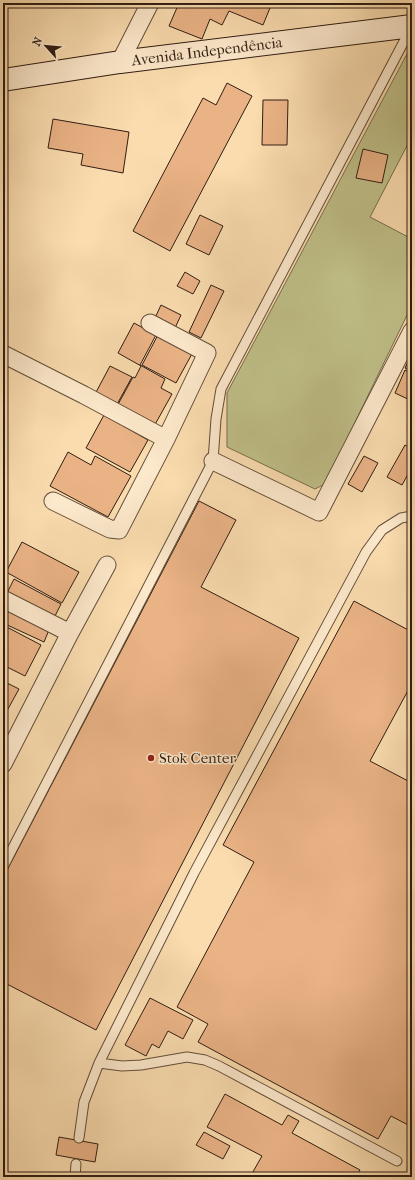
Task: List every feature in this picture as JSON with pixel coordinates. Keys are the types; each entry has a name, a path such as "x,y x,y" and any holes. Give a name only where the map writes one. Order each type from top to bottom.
{"main road":[{"name":"Avenida Independência","path":"3,80 120,62 412,26"}],"street":[{"path":"120,62 150,3"},
{"path":"53,501 110,529 119,530 166,439 207,353 150,323"},
{"path":"214,461 319,512 412,330"},
{"path":"3,354 166,439"},
{"path":"3,764 70,633 107,565"},
{"path":"3,599 70,633"}],"lane":[{"path":"3,867 214,461 216,419 221,389 412,26"},
{"path":"79,1138 84,1102 99,1063 194,873 366,552 382,530 401,518 412,516"},
{"path":"99,1063 122,1066 154,1063 187,1057 205,1060 219,1066 397,1161"},
{"path":"75,1177 76,1164"}],"green space":[{"path":"408,52 412,52 412,136 370,217 412,239 412,305 325,484 315,489 227,447 227,393"}],"building":[{"path":"179,3 272,3 263,25 229,11 222,25 210,19 202,39 169,26"},
{"path":"227,83 252,96 170,251 133,231 203,98 216,105"},
{"path":"263,100 288,100 287,145 262,145"},
{"path":"53,119 129,132 123,173 81,165 83,154 48,148"},
{"path":"363,149 388,155 382,183 356,178"},
{"path":"200,215 223,226 209,255 186,244"},
{"path":"185,272 200,281 193,294 177,286"},
{"path":"211,285 224,291 201,338 189,332"},
{"path":"161,305 181,315 175,328 155,318"},
{"path":"134,323 156,335 140,365 165,379 161,388 172,394 153,428 116,408 133,377 135,378 141,366 118,353"},
{"path":"159,333 193,352 176,383 142,365"},
{"path":"412,354 412,372 405,368"},
{"path":"110,366 132,377 115,408 94,396"},
{"path":"405,370 412,374 412,401 395,393"},
{"path":"104,415 148,440 130,472 86,448"},
{"path":"405,445 412,449 412,467 402,485 387,477"},
{"path":"68,452 91,465 95,456 131,476 108,517 50,486"},
{"path":"364,456 378,463 362,492 348,484"},
{"name":"Stok Center","path":"199,501 236,520 201,587 299,638 96,1030 3,982 3,878"},
{"path":"22,542 79,572 62,603 6,572"},
{"path":"14,579 61,604 54,618 7,593"},
{"path":"354,601 412,632 412,683 370,761 412,783 412,1127 391,1116 378,1139 198,1042 208,1024 177,1007 254,862 223,845"},
{"path":"3,608 49,630 44,642 3,623"},
{"path":"3,625 41,645 25,676 3,665"},
{"path":"3,681 19,689 3,718"},
{"path":"150,998 193,1020 183,1039 168,1031 159,1048 152,1044 146,1056 125,1045"},
{"path":"225,1094 282,1125 288,1115 299,1121 292,1133 360,1170 356,1177 305,1177 300,1174 298,1177 250,1177 262,1156 207,1127"},
{"path":"204,1132 230,1146 223,1159 196,1145"},
{"path":"59,1137 98,1144 95,1162 56,1155"}],"place":[{"name":"Stok Center","path":"151,758"}]}
